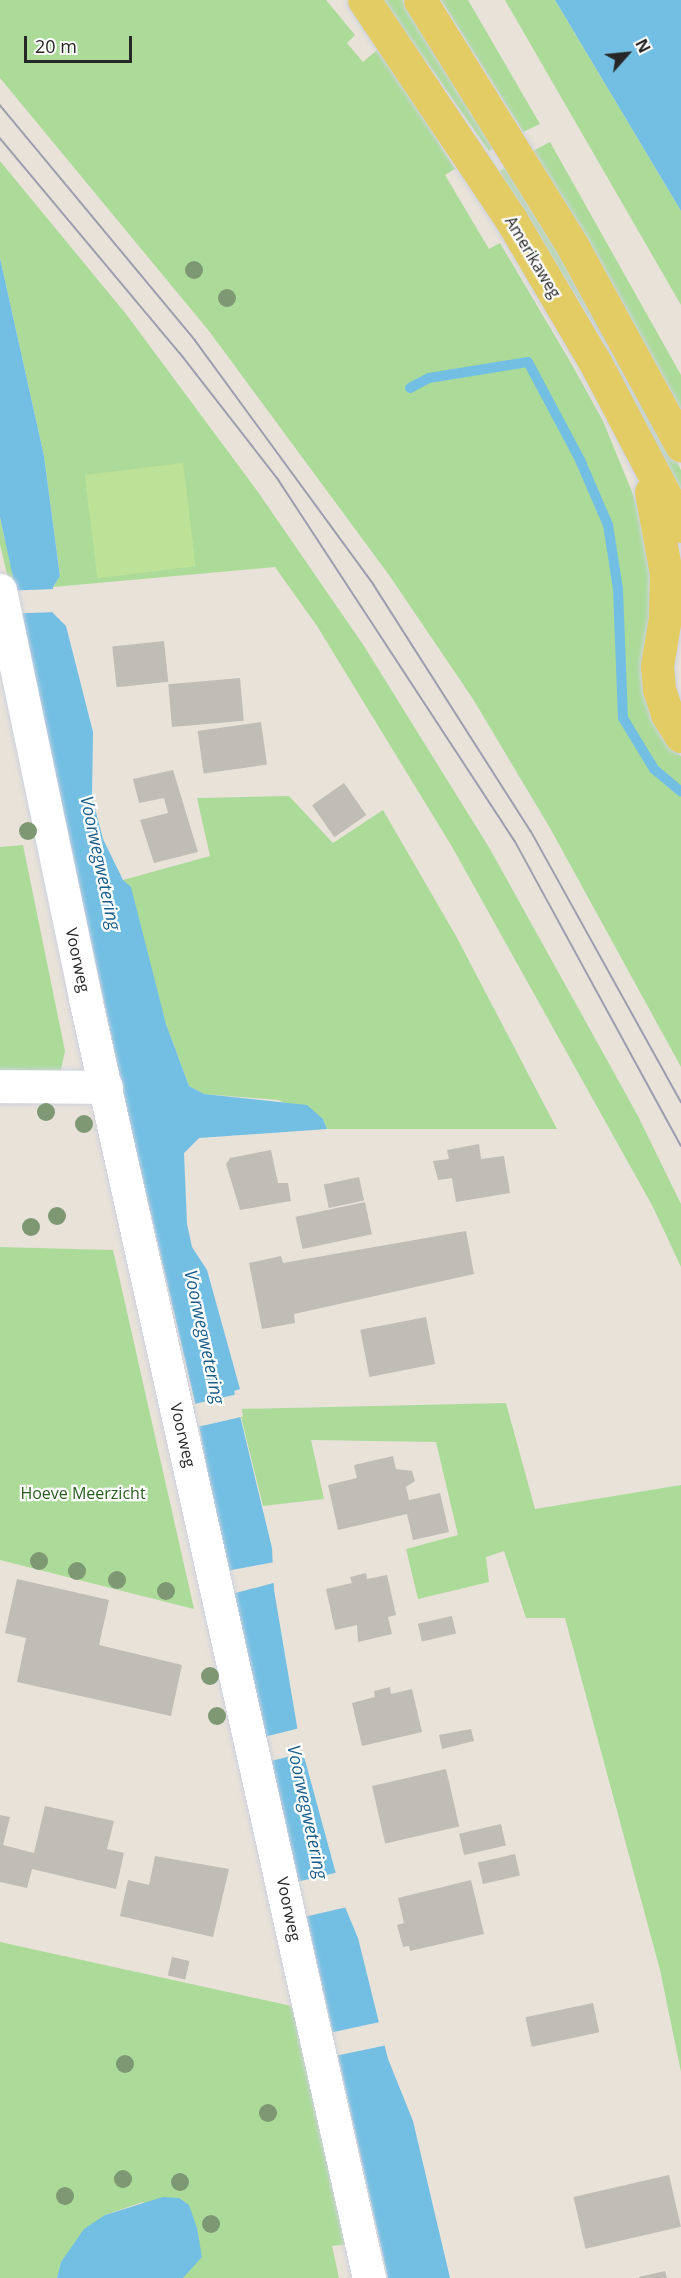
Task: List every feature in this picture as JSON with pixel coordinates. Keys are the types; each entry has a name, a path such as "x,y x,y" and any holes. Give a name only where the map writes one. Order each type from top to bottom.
{"main road":[{"name":"Amerikaweg","path":"364,0 486,179 591,355 681,526"},
{"path":"420,0 573,248 681,445"},
{"path":"642,452 666,573 665,618 657,666 659,690 667,714 681,736"}],"street":[{"name":"Voorweg","path":"0,590 106,1087 369,2278"},
{"path":"0,1086 106,1087"}],"green space":[{"path":"0,0 326,0 355,35 347,43 363,62 377,50 399,78 455,169 445,175 489,249 500,243 603,421 648,531 676,751 681,756 681,1067 550,828 473,699 389,575 209,331 0,78"},
{"path":"383,0 402,0 497,147 489,151"},
{"path":"441,0 468,0 540,124 523,132"},
{"path":"505,0 555,0 681,211 681,305"},
{"path":"550,142 681,375 681,415 654,361 531,152"},
{"path":"0,161 126,314 258,492 364,646 490,849 638,1116 681,1204 681,1267 653,1207 451,845 317,626 275,567 53,587 60,575 44,456 0,258"},
{"path":"508,167 609,335 681,470 681,498 602,338 499,171"},
{"path":"183,463 196,566 97,578 85,475"},
{"path":"0,517 16,589 10,587 0,544"},
{"path":"289,796 333,843 383,810 456,936 557,1129 327,1129 323,1119 278,1100 204,1094 189,1086 166,1024 123,880 210,856 197,798"},
{"path":"23,845 65,1051 60,1074 0,1074 0,847"},
{"name":"Hoeve Meerzicht","path":"0,1247 113,1250 194,1609 0,1560"},
{"path":"506,1403 535,1509 681,1485 681,2072 660,1970 565,1618 526,1618 504,1551 486,1557 489,1582 418,1599 406,1549 458,1535 436,1442 311,1440 324,1499 263,1506 239,1409"},
{"path":"0,1942 296,2007 347,2244 332,2246 339,2278 177,2278 143,2202 105,2215 61,2262 57,2278 0,2278"}],"water":[{"path":"555,0 681,0 681,211"},
{"name":"Voorwegwetering","path":"0,258 44,456 60,576 53,587 53,613 66,626 93,732 92,797 103,839 123,880 131,887 166,1024 189,1086 204,1094 307,1105 323,1119 327,1129 199,1138 184,1153 187,1224 192,1247 207,1270 240,1389 234,1391 272,1548 274,1590 299,1738 345,1907 358,1938 388,2059 413,2121 450,2278 388,2278 212,1496 194,1398 133,1137 0,517"},
{"path":"163,2197 179,2198 189,2205 197,2228 202,2257 183,2278 57,2278 61,2262 84,2229 105,2215"}],"pier":[{"path":"56,589 57,612 15,613 14,590"},
{"path":"238,1394 243,1416 197,1427 192,1405"},
{"path":"275,1562 277,1582 232,1594 226,1571"},
{"path":"300,1728 306,1752 270,1761 264,1737"},
{"path":"339,1872 347,1907 305,1917 297,1882"},
{"path":"380,2022 385,2045 336,2056 331,2032"}],"building":[{"path":"164,641 168,682 117,687 112,646"},
{"path":"240,678 244,721 172,727 168,684"},
{"path":"261,722 267,765 204,773 198,731"},
{"path":"173,770 198,852 154,863 140,820 168,813 164,798 139,803 133,779"},
{"path":"344,783 366,815 334,837 312,805"},
{"path":"479,1144 481,1159 504,1156 510,1193 456,1202 452,1178 438,1180 433,1161 449,1159 447,1150"},
{"path":"271,1150 278,1183 288,1183 291,1201 240,1210 226,1164 230,1158"},
{"path":"359,1177 364,1200 329,1208 324,1184"},
{"path":"365,1202 372,1234 302,1249 296,1217"},
{"path":"466,1231 474,1274 294,1314 295,1323 262,1329 249,1263 281,1256 283,1263"},
{"path":"426,1317 435,1364 369,1377 360,1330"},
{"path":"393,1456 396,1469 412,1471 415,1481 406,1487 409,1500 440,1493 449,1532 413,1540 407,1514 338,1530 328,1485 357,1478 354,1465"},
{"path":"366,1573 367,1579 387,1575 396,1615 388,1617 392,1634 358,1642 357,1625 335,1630 326,1589 352,1583 350,1577"},
{"path":"17,1579 109,1600 99,1645 182,1665 171,1716 17,1682 26,1638 5,1633"},
{"path":"452,1616 456,1634 422,1641 418,1624"},
{"path":"390,1687 391,1694 412,1689 422,1732 362,1746 352,1703 375,1697 374,1691"},
{"path":"471,1729 474,1741 442,1749 439,1735"},
{"path":"446,1769 459,1826 385,1844 372,1786"},
{"path":"45,1806 114,1821 107,1849 124,1853 116,1889 32,1869 27,1888 0,1882 0,1815 10,1817 3,1845 34,1853"},
{"path":"501,1824 506,1845 464,1855 459,1834"},
{"path":"515,1854 520,1875 483,1884 478,1863"},
{"path":"155,1856 229,1869 213,1937 120,1916 128,1880 149,1885"},
{"path":"471,1880 484,1934 410,1951 409,1946 403,1947 397,1925 404,1923 398,1898"},
{"path":"172,1957 190,1961 185,1980 168,1976"},
{"path":"593,2003 599,2032 532,2047 526,2017"},
{"path":"669,2175 681,2227 585,2249 574,2197"},
{"path":"665,2271 667,2278 639,2278 639,2277"}],"waterway":[{"path":"410,388 429,378 528,362 580,460 608,525 618,589 623,718 654,769 681,792"}],"tram line":[{"path":"0,105 195,340 374,585 531,831 681,1102"},
{"path":"0,138 180,353 278,479 515,841 681,1146"}]}
